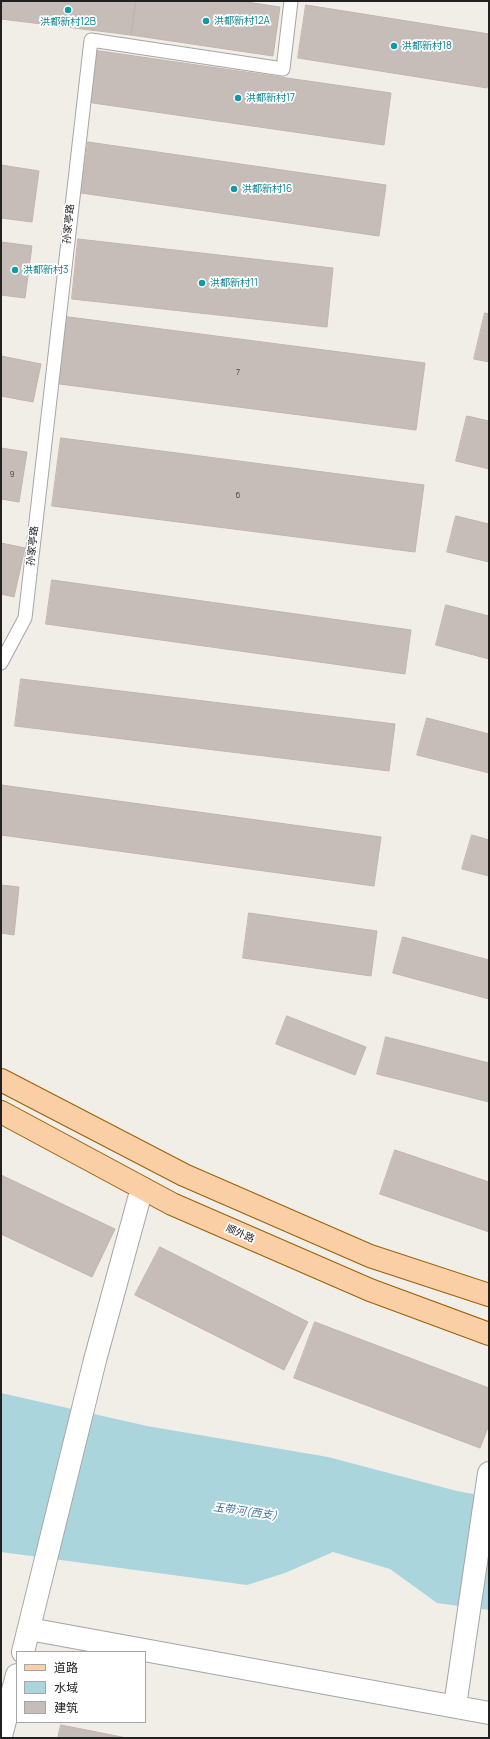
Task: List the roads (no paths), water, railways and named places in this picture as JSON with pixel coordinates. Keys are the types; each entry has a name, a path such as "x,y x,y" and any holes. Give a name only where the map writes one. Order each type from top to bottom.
{"main road":[{"path":"1,1080 184,1175 370,1256 489,1295"},
{"name":"顺外路","path":"1,1112 172,1204 370,1290 489,1334"}],"street":[{"path":"23,1651 95,1360 142,1188"},
{"path":"455,1706 488,1475"},
{"path":"29,1629 489,1713"},
{"path":"1,1736 16,1679"}],"lane":[{"name":"孙家亭路","path":"1,664 25,618 91,40 282,69 291,1"}],"water":[{"name":"玉带河(西支)","path":"1,1393 147,1426 328,1457 457,1491 489,1497 489,1610 437,1603 390,1569 333,1552 285,1573 247,1585 1,1552"}],"place":[{"name":"洪都新村12B","path":"68,10"},
{"name":"洪都新村12A","path":"206,21"},
{"name":"洪都新村18","path":"394,46"},
{"name":"洪都新村17","path":"238,98"},
{"name":"洪都新村16","path":"234,189"},
{"name":"洪都新村3","path":"15,270"},
{"name":"洪都新村11","path":"202,283"}]}
